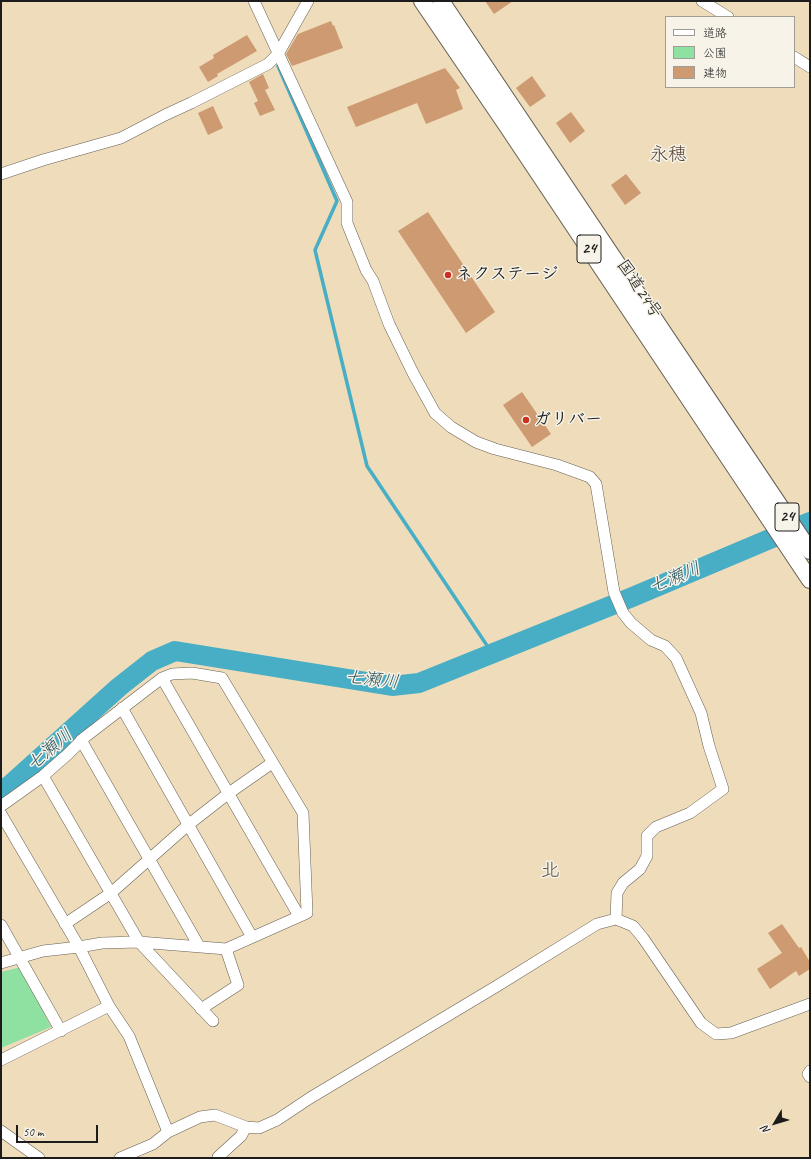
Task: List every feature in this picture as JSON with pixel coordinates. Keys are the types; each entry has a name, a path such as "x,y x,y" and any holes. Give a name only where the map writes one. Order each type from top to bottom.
{"highway":[{"name":"国道24号","path":"422,1 761,492 809,549"},
{"name":"国道24号","path":"441,1 761,492 793,555 810,580"}],"street":[{"path":"254,1 347,202 347,223 366,270 373,281 389,324 435,413 451,427 476,442 495,450 557,465 590,477 596,484 614,592 623,613 630,623 651,640 665,646 676,658 701,713 709,746 723,789 690,814 656,827 647,836 647,856 640,868 623,883 617,893 616,919"},
{"path":"1,174 43,160 121,138 164,115 198,100 268,64 278,54 308,1"},
{"path":"702,1 726,16"},
{"path":"795,58 810,67"},
{"path":"1,806 43,776 81,740 162,678 172,674 192,673 222,678 303,813 308,913 226,949 139,942 102,943 79,947 43,950 1,963"},
{"path":"162,678 299,916"},
{"path":"122,708 252,937"},
{"path":"81,740 200,946"},
{"path":"65,924 111,893 188,825 229,793 272,763"},
{"path":"43,776 139,942 213,1021"},
{"path":"1,814 79,947 109,1006 129,1036 168,1132"},
{"path":"120,1158 153,1144 168,1132 200,1117 215,1115 246,1127 259,1128 277,1120 310,1098 597,924 616,919 633,926 643,938 701,1023 716,1034 731,1034 810,1004"},
{"path":"1,925 61,1031"},
{"path":"202,1008 238,985 226,949"},
{"path":"1,1060 109,1006"},
{"path":"810,1071 808,1074 810,1077"},
{"path":"218,1158 241,1136 246,1127"},
{"path":"1,1131 39,1158"}],"green space":[{"path":"21,967 51,1027 1,1048 1,972"}],"building":[{"path":"485,1 513,1 494,14"},
{"path":"331,21 343,48 292,66 286,54 298,34"},
{"path":"247,35 257,51 217,74 218,76 208,82 199,67 214,58 213,55"},
{"path":"445,68 460,88 456,90 463,109 426,124 417,103 356,127 347,107"},
{"path":"263,74 269,88 265,90 275,110 260,116 254,103 258,101 249,82"},
{"path":"532,76 546,96 530,107 516,88"},
{"path":"213,106 223,128 208,135 198,113"},
{"path":"571,112 585,131 570,143 556,123"},
{"path":"626,174 641,193 625,205 611,185"},
{"path":"428,212 495,312 466,333 398,231"},
{"path":"522,392 551,434 532,447 503,405"},
{"path":"782,924 799,948 801,947 810,962 810,969 799,976 796,971 770,989 757,969 782,953 768,933"}],"waterway":[{"path":"278,66 337,201 315,250 367,466 492,653"},
{"name":"七瀬川","path":"1,789 9,786 119,687 152,661 175,651 392,686 419,683 630,598 810,522"}],"place":[{"name":"ネクステージ","path":"448,275"},
{"name":"ガリバー","path":"526,420"}],"district":[{"name":"永穂","path":"668,155"},
{"name":"北","path":"550,871"}]}
